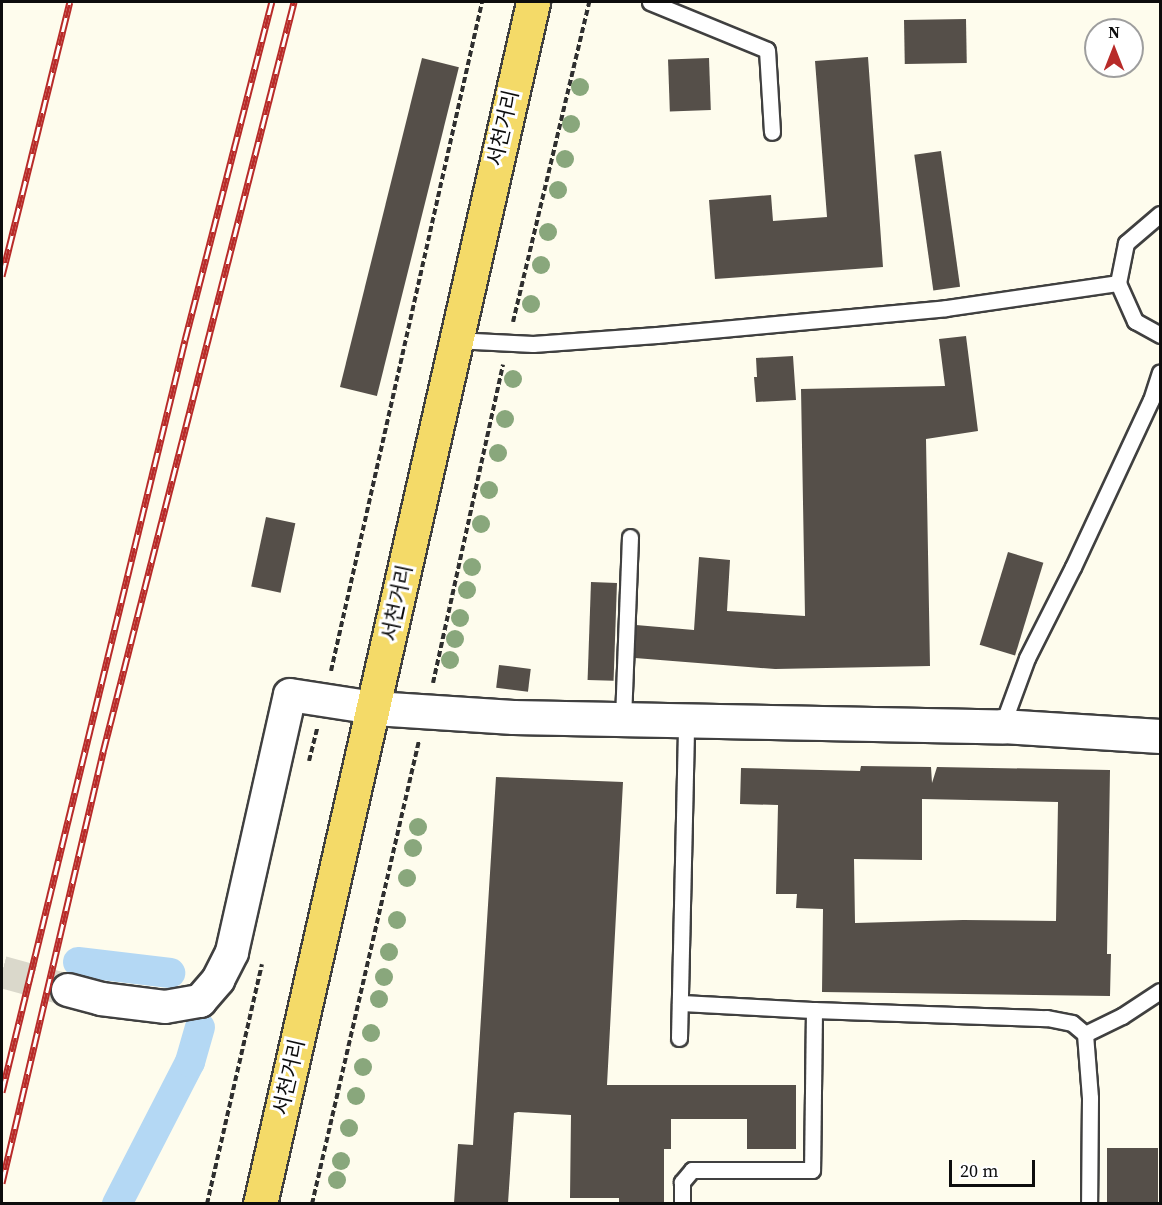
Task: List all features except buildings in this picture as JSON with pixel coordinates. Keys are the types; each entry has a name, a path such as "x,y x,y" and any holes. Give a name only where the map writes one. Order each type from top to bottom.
{"main road":[{"name":"서천거리","path":"260,1203 374,708 454,340 532,2"}],"street":[{"path":"68,990 101,999 165,1007 200,1001 218,980 232,952 290,695 374,708 513,717 1002,726 1161,736"}],"lane":[{"path":"650,2 767,50 772,132"},
{"path":"1161,214 1126,243 1118,283 1135,321 1161,335"},
{"path":"454,340 533,344 657,335 935,309 1118,283"},
{"path":"1002,726 1027,658 1078,557 1161,372"},
{"path":"623,719 630,537"},
{"path":"679,1038 686,721"},
{"path":"1085,1034 1122,1016 1161,991"},
{"path":"680,1003 1047,1018 1072,1023 1085,1034 1090,1098 1089,1203"},
{"path":"682,1203 682,1182 692,1170 812,1170 814,1010"}],"path":[{"path":"307,769 482,2"},
{"path":"312,1203 426,711 508,343 589,2"},
{"path":"207,1203 262,963"}],"waterway":[{"path":"78,962 170,973"},
{"path":"117,1204 190,1062 200,1027"}],"tunnel":[{"path":"2,972 68,990"}],"railway":[{"path":"2,276 70,2"},
{"path":"2,1092 185,340 272,2"},
{"path":"2,1183 103,752 294,2"}]}
